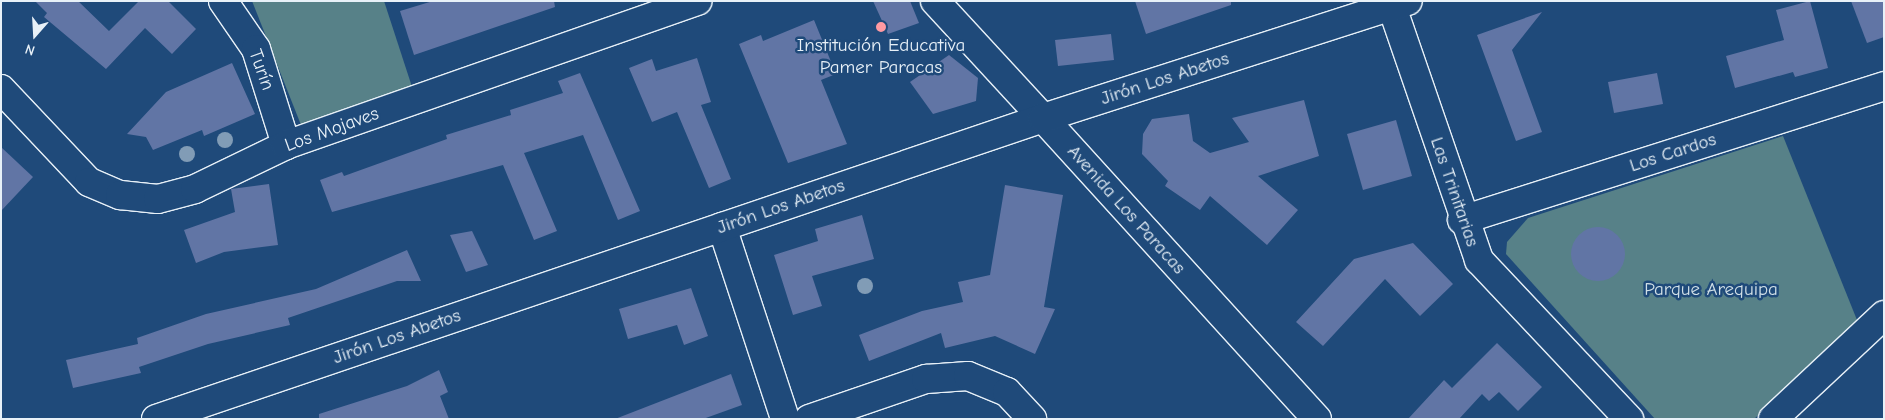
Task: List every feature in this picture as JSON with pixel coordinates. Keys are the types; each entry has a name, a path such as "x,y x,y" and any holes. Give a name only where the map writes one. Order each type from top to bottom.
{"street":[{"name":"Turín","path":"223,1 256,49 286,145"},
{"name":"Los Mojaves","path":"1,89 89,182 120,195 158,199 195,189 286,145 698,1"},
{"name":"Avenida Los Paracas","path":"935,1 1317,419"},
{"name":"Jirón Los Abetos","path":"156,419 1043,118 1397,3"},
{"name":"Las Trinitarias","path":"1397,3 1462,220 1478,260 1629,419"},
{"name":"Los Cardos","path":"1462,220 1884,86"},
{"path":"722,227 785,419"},
{"path":"1773,419 1884,316"},
{"path":"809,419 926,378 968,376 1007,392 1032,419"}],"green space":[{"path":"252,1 384,1 414,93 301,125"},
{"name":"Parque Arequipa","path":"1783,136 1859,325 1754,419 1655,419 1506,254 1507,242 1528,218"}],"building":[{"path":"35,1 78,1 109,31 139,1 168,1 196,29 172,54 145,28 106,69 44,17 47,13"},
{"path":"433,1 554,1 555,7 414,55 400,11"},
{"path":"873,1 910,1 919,23 888,34"},
{"path":"1135,1 1231,1 1231,5 1146,34"},
{"path":"1810,1 1828,68 1795,77 1793,72 1735,88 1726,56 1784,40 1776,10"},
{"path":"1851,1 1884,1 1884,37 1867,43"},
{"path":"1542,12 1512,50 1542,132 1516,141 1477,35"},
{"path":"814,20 836,74 821,80 847,144 788,163 739,44 761,35 763,41"},
{"path":"1111,34 1114,60 1058,66 1055,40"},
{"path":"949,55 978,78 976,101 933,114 910,82"},
{"path":"697,58 711,102 701,105 731,179 709,188 677,112 652,122 629,68 652,59 656,71"},
{"path":"232,63 255,114 204,136 202,130 153,150 146,137 127,134 166,92"},
{"path":"580,73 640,211 618,220 583,135 524,153 557,231 534,240 503,165 332,212 320,180 342,172 344,176 447,139 446,135 511,115 510,110 563,93 558,81"},
{"path":"1657,73 1663,104 1614,113 1608,82"},
{"path":"1304,100 1319,156 1258,176 1298,210 1267,245 1210,196 1200,210 1165,186 1168,181 1142,154 1143,134 1152,119 1189,114 1193,141 1210,153 1249,142 1232,118"},
{"path":"1396,120 1412,176 1363,190 1347,134"},
{"path":"1,147 33,177 1,211"},
{"path":"269,184 278,245 224,252 196,263 184,230 235,212 231,189"},
{"path":"1005,185 1063,195 1044,307 1055,309 1035,354 995,336 945,348 941,333 869,361 859,335 922,311 963,302 958,282 990,275"},
{"path":"862,215 874,259 812,276 822,306 793,315 774,255 818,241 815,229"},
{"path":"1598,227 1608,229 1617,235 1623,244 1625,254 1623,264 1617,273 1608,279 1598,281 1588,279 1579,273 1573,264 1571,254 1573,244 1579,235 1588,229"},
{"path":"472,231 488,265 466,272 450,235"},
{"path":"1413,243 1453,284 1420,316 1385,279 1323,346 1296,322 1354,259"},
{"path":"407,250 421,281 397,281 288,318 290,325 208,344 139,367 141,373 73,388 66,360 138,344 137,338 206,314 316,289"},
{"path":"691,288 708,336 684,345 677,325 628,339 619,309"},
{"path":"1497,343 1542,387 1518,411 1499,392 1489,401 1482,394 1459,419 1408,419 1444,380 1452,388"},
{"path":"439,370 448,392 440,396 449,419 319,419 319,414 407,386"},
{"path":"731,374 742,405 703,419 615,419"}],"place":[{"name":"Institución Educativa Pamer Paracas","path":"881,27"}]}
